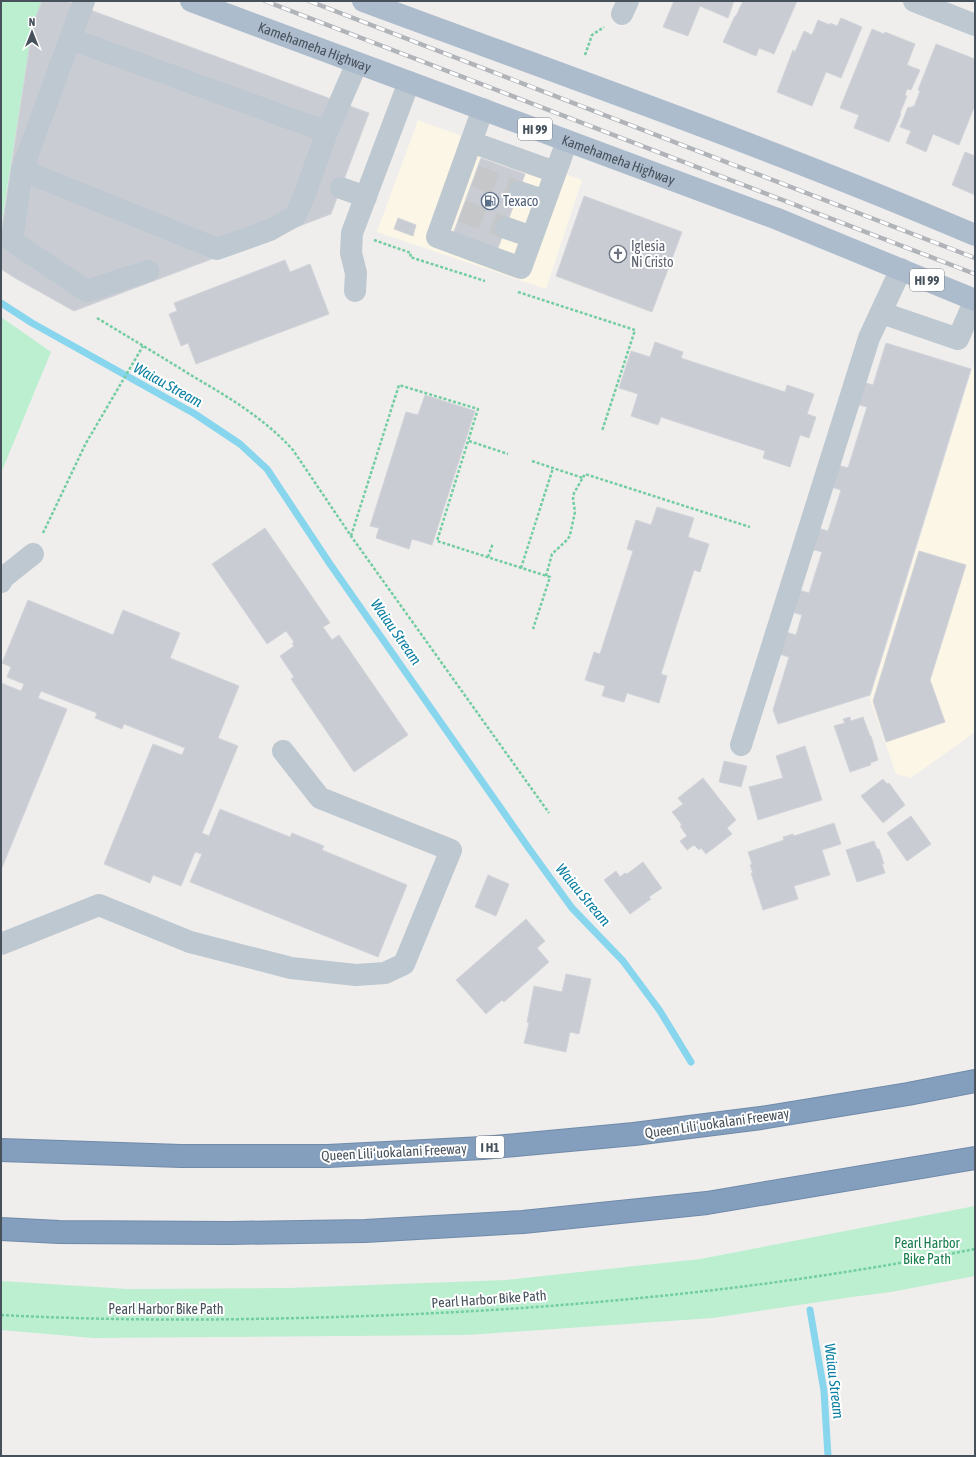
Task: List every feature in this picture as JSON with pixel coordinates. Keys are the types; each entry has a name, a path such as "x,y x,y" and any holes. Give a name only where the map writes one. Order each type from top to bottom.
{"highway":[{"name":"Queen Liliʻuokalani Freeway","path":"1,1150 181,1156 328,1156 482,1148 634,1134 760,1118 908,1094 975,1081"},
{"path":"1,1228 59,1232 245,1233 365,1231 523,1222 707,1203 975,1158"}],"main road":[{"name":"Kamehameha Highway","path":"191,1 775,218 975,300"},
{"path":"363,1 752,145 912,208 975,235"}],"street":[{"path":"84,1 22,170 12,241 87,291 148,271"},
{"path":"914,1 975,25"},
{"path":"71,38 327,132"},
{"path":"22,170 217,249 270,230 295,216 303,199 327,132 358,63"},
{"path":"355,291 356,273 351,253 352,233 409,82"},
{"path":"483,110 471,142 468,173 455,208 436,238 521,268 567,141"},
{"path":"471,142 555,172"},
{"path":"341,188 366,197"},
{"path":"519,192 545,201"},
{"path":"506,228 532,238"},
{"path":"741,745 869,338 882,313 901,269"},
{"path":"882,313 958,339 975,300"},
{"path":"1,582 3,578 33,554"},
{"path":"1,944 99,905 190,942 291,968 356,975 385,973 404,964 451,850 320,798 283,751"}],"path":[{"path":"585,55 592,35"},
{"path":"97,318 237,403 282,438 549,813"},
{"path":"33,554 86,443 143,346"},
{"path":"351,536 399,385 478,409 437,541 550,577 533,629"},
{"path":"468,441 508,454"},
{"path":"532,461 583,478"},
{"path":"521,568 553,468"},
{"path":"546,576 552,554 570,535 575,512 573,499 574,494 585,474 750,527"},
{"path":"488,557 493,543"},
{"name":"Pearl Harbor Bike Path","path":"1,1315 161,1320 326,1318 495,1311 708,1291 818,1276 975,1249"}],"shaded area":[{"path":"418,120 582,180 546,289 377,232"},
{"path":"975,360 975,732 911,778 896,774 870,699"}],"green space":[{"path":"1,1 42,1 33,24 1,227"},
{"path":"1,317 51,352 1,473"},
{"name":"Pearl Harbor Bike Path","path":"975,1206 975,1276 891,1292 713,1318 467,1335 93,1338 1,1330 1,1281 128,1289 288,1288 506,1280 700,1259"}],"building":[{"path":"42,1 66,1 369,113 331,214 74,311 1,269 1,233 33,24"},
{"path":"674,1 734,1 728,18 700,6 688,36 663,27"},
{"path":"743,1 797,1 774,54 759,48 756,56 723,42"},
{"path":"841,18 862,27 841,78 826,72 812,106 777,92 793,50 795,52 804,31 812,35 818,20 837,26"},
{"path":"872,29 884,34 885,32 915,44 907,65 920,70 911,90 907,89 905,95 907,96 900,113 901,114 889,142 854,128 859,115 840,108"},
{"path":"936,44 975,59 975,105 959,145 933,134 926,152 906,143 911,131 900,127 908,107 914,107 920,91 918,90"},
{"path":"965,152 975,156 975,195 952,185"},
{"name":"Texaco","path":"481,158 525,174 497,251 453,234"},
{"name":"Iglesia Ni Cristo","path":"584,196 682,232 652,312 556,276"},
{"path":"398,218 416,225 413,236 394,229"},
{"path":"285,260 290,272 310,264 329,314 196,364 188,343 181,346 169,314 177,311 174,303"},
{"path":"655,342 683,352 681,358 785,392 787,385 814,394 807,414 816,417 809,438 800,435 790,467 763,458 765,451 661,417 658,425 631,416 638,394 619,388 631,351 650,357"},
{"path":"886,343 971,369 870,695 778,724 773,710 789,657 779,654 786,632 796,635 802,615 792,612 799,590 809,593 822,552 811,549 818,528 828,531 841,490 831,487 837,465 848,468 867,407 856,404 863,382 873,385"},
{"path":"425,395 475,411 432,545 412,539 409,549 376,538 379,528 370,526 406,412 418,415"},
{"path":"657,507 694,518 688,537 709,544 700,572 694,570 661,674 667,676 659,703 627,693 624,702 602,696 605,686 585,680 594,652 600,654 633,551 627,549 636,520 651,525"},
{"path":"265,528 330,623 323,627 332,640 339,635 408,735 354,772 291,679 294,677 280,656 294,646 292,644 294,642 286,631 267,644 212,564"},
{"path":"919,551 966,565 930,680 945,722 886,742 873,701"},
{"path":"28,600 113,635 123,610 180,633 170,658 239,686 218,738 238,746 202,833 209,836 220,809 290,837 292,833 324,846 322,850 407,885 378,957 190,882 202,854 195,852 181,886 153,875 150,883 104,864 153,744 182,755 185,748 124,724 122,729 95,718 97,713 41,691 38,698 67,709 1,870 1,683 21,691 24,684 7,677 11,667 2,663"},
{"path":"850,717 851,721 863,717 871,736 878,760 870,763 871,765 850,772 834,726 845,723 843,719"},
{"path":"805,746 822,800 758,820 749,787 783,778 776,756"},
{"path":"724,761 747,766 741,787 719,782"},
{"path":"703,778 736,820 727,828 732,834 706,854 701,848 699,850 694,845 687,850 680,841 687,836 680,826 682,825 672,812 683,804 678,798"},
{"path":"883,779 887,784 889,783 905,805 883,823 861,796"},
{"path":"911,816 931,844 907,861 887,833"},
{"path":"834,823 841,844 822,850 830,875 794,886 798,899 763,910 751,873 753,873 750,865 752,864 748,852 784,840 783,837 793,834 794,836"},
{"path":"874,841 877,849 879,849 884,864 882,864 885,873 857,882 846,850"},
{"path":"643,862 662,888 649,897 651,899 630,914 604,880 616,871 620,877 625,873 627,874"},
{"path":"488,875 509,884 496,916 475,907"},
{"path":"526,919 545,941 537,948 549,962 504,1002 502,1000 486,1014 456,980"},
{"path":"566,974 591,979 579,1034 570,1032 566,1052 524,1043 529,1023 527,1022 534,986 562,992"}],"waterway":[{"name":"Waiau Stream","path":"1,303 32,323 195,414 240,444 267,469 330,564 530,850 572,908 623,961 660,1011 691,1062"},
{"name":"Waiau Stream","path":"810,1310 824,1391 828,1456"}],"tunnel":[{"path":"475,176 519,192"},
{"path":"462,211 506,228"}],"railway":[{"path":"265,1 975,274"},
{"path":"309,1 975,258"}],"place":[{"name":"Texaco","path":"490,201"},
{"name":"Iglesia Ni Cristo","path":"618,254"}]}
